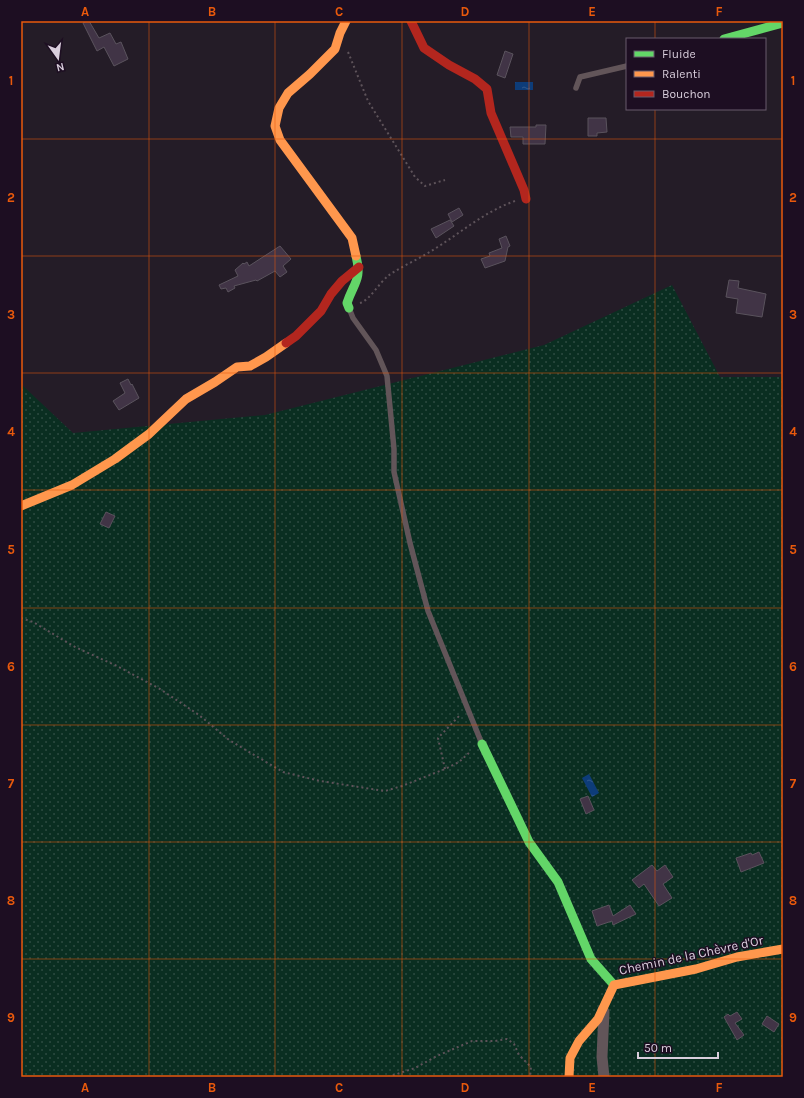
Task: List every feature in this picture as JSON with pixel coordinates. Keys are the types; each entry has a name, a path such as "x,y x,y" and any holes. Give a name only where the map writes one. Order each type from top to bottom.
{"street":[{"path":"346,21 335,49 288,93 279,108 275,126 280,140 352,238 359,267 358,280 350,290 348,303 349,307"},
{"path":"410,21 424,48 449,65 462,70 487,88 491,113 526,198"},
{"path":"728,38 783,23"},
{"path":"21,506 72,485 115,459 149,434 186,399 237,367 250,366 266,357 296,336 321,311 331,294 342,281 359,267"},
{"path":"482,744 529,842 558,882 591,958 602,974 614,986"},
{"name":"Chemin de la Chèvre d'Or","path":"569,1077 570,1058 579,1041 598,1019 614,986 696,969 737,957 783,949"},
{"path":"603,1010 602,1057 604,1077"}],"lane":[{"path":"576,88 580,77 626,66"},
{"path":"349,307 353,318 376,350 387,376 394,449 394,472 408,536 428,611 482,744"}],"path":[{"path":"339,36 352,60 368,101 415,176 424,186 445,180"},
{"path":"349,307 365,301 388,276 428,253 500,206 526,198"},
{"path":"21,618 33,622 75,647 117,666 160,689 199,715 229,740 283,772 320,781 385,791 445,769 459,762 482,744"},
{"path":"445,769 438,738 467,707"},
{"path":"388,1077 415,1068 424,1062 472,1041 495,1041 508,1039 514,1044 519,1055 531,1067 530,1077"}],"green space":[{"path":"672,285 720,377 783,377 783,1077 21,1077 21,384 73,433 265,415 544,345"}],"water":[{"path":"515,82 533,82 533,90 515,90"},
{"path":"589,774 599,793 592,797 582,778"}],"building":[{"path":"89,21 99,38 110,33 116,44 121,42 128,59 114,66 104,47 97,51 83,23"},
{"path":"505,51 513,54 505,78 497,75"},
{"path":"588,118 606,118 607,132 597,133 597,136 588,136"},
{"path":"536,125 546,125 545,144 523,144 523,137 511,137 510,127 536,127"},
{"path":"459,208 463,215 452,222 448,214"},
{"path":"450,220 454,226 436,238 431,229"},
{"path":"506,236 510,246 508,247 505,261 485,268 481,259 490,256 489,253 502,248 499,239"},
{"path":"280,246 291,259 283,266 287,272 280,277 275,271 257,281 234,286 235,288 228,292 226,288 221,289 219,285 238,276 235,270 243,263 244,264 247,262 249,266"},
{"path":"729,280 739,281 738,288 766,294 762,317 736,313 738,299 726,297"},
{"path":"128,379 139,398 119,410 113,401 125,393 120,383"},
{"path":"106,512 115,516 109,528 100,524"},
{"path":"588,796 594,810 586,814 580,799"},
{"path":"759,852 764,863 741,872 736,858"},
{"path":"652,865 657,871 665,865 673,877 663,884 672,898 659,906 644,884 639,888 632,880"},
{"path":"609,905 613,916 630,905 636,914 613,925 612,921 597,926 592,911"},
{"path":"737,1012 742,1019 735,1023 744,1035 737,1040 724,1017 728,1014 730,1016"},
{"path":"767,1016 779,1024 774,1032 762,1024"}],"traffic: fast":[{"path":"728,38 783,23"},
{"path":"349,308 347,303 358,276 356,256"},
{"path":"482,744 529,842 558,882 591,959 614,985"}],"traffic: slow":[{"path":"346,21 335,49 288,93 279,108 275,126 280,140 352,238 356,256"},
{"path":"21,506 72,485 115,459 149,434 186,399 237,367 250,366 286,343"},
{"path":"569,1077 570,1058 579,1041 598,1019 614,985 696,969 737,957 783,949"}],"traffic: jam":[{"path":"411,21 424,48 449,65 475,79 487,89 491,113 524,190 526,199"},
{"path":"286,343 296,336 321,311 331,294 342,281 359,267"}]}
